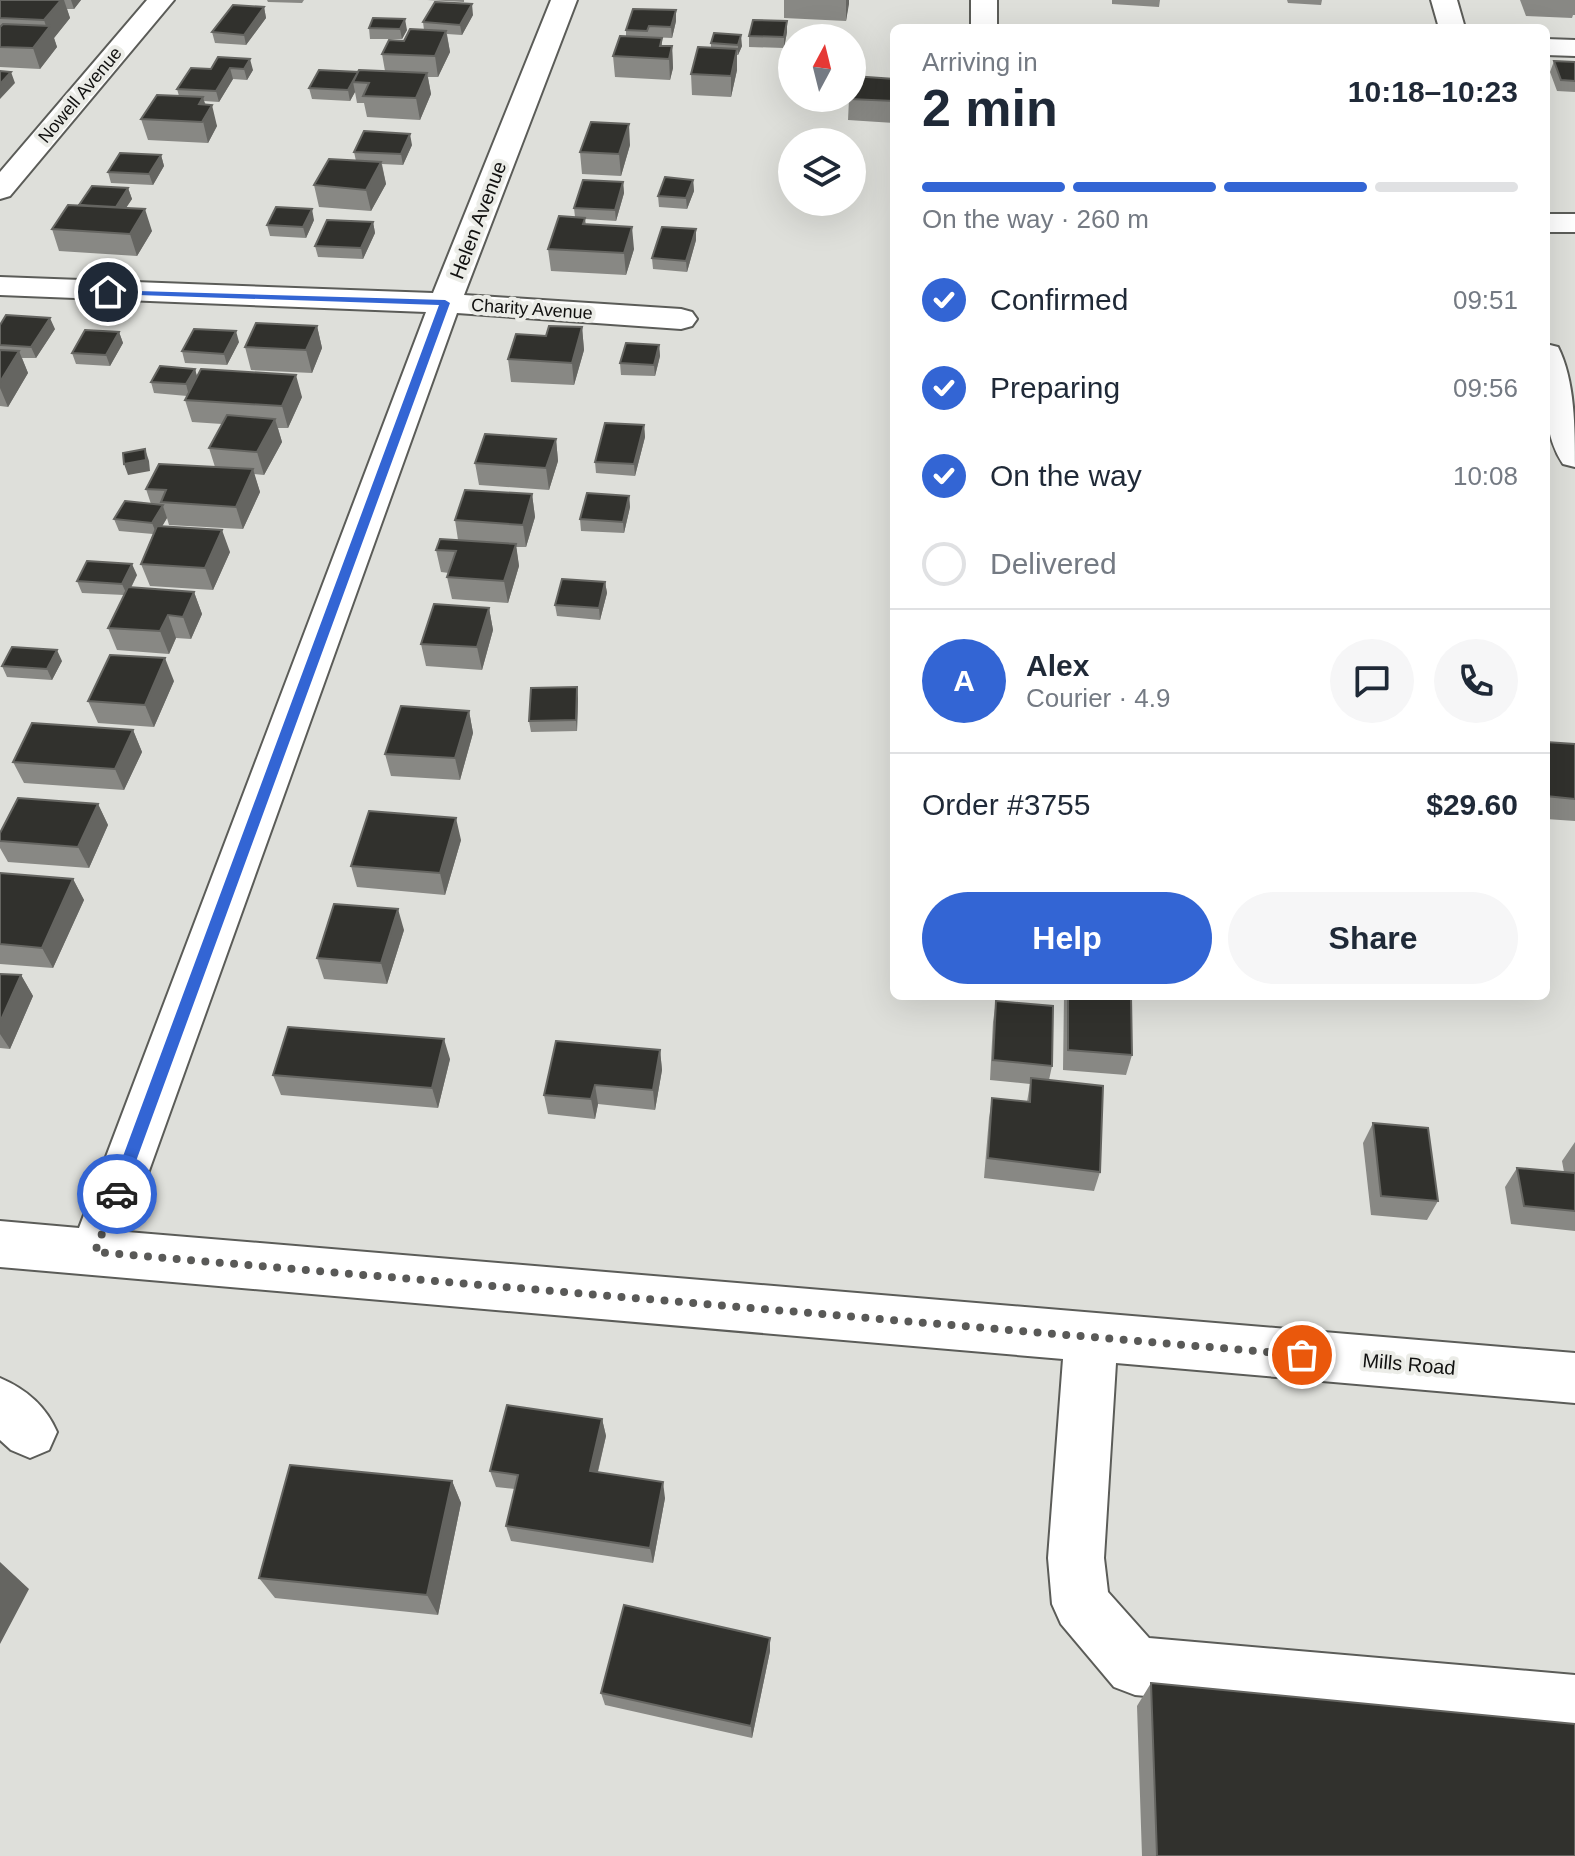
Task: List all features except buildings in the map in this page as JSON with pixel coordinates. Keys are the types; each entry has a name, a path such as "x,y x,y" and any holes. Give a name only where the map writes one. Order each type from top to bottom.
{"street":[{"name":"Nowell Avenue","path":"0,190 161,0"},
{"name":"Helen Avenue","path":"95,1252 445,303 564,0"},
{"path":"984,0 984,24"},
{"path":"1444,0 1451,24"},
{"path":"1550,47 1575,48"},
{"path":"1550,223 1575,223"},
{"name":"Charity Avenue","path":"0,286 445,303 681,319"},
{"path":"1557,363 1575,456"},
{"name":"Mills Road","path":"0,1244 1575,1378"},
{"path":"1091,1337 1076,1558 1081,1604 1135,1666 1575,1705"}],"way so far":[{"path":"117,1194 95,1252 1302,1355"}],"route":[{"path":"108,292 445,303 117,1194"}]}
